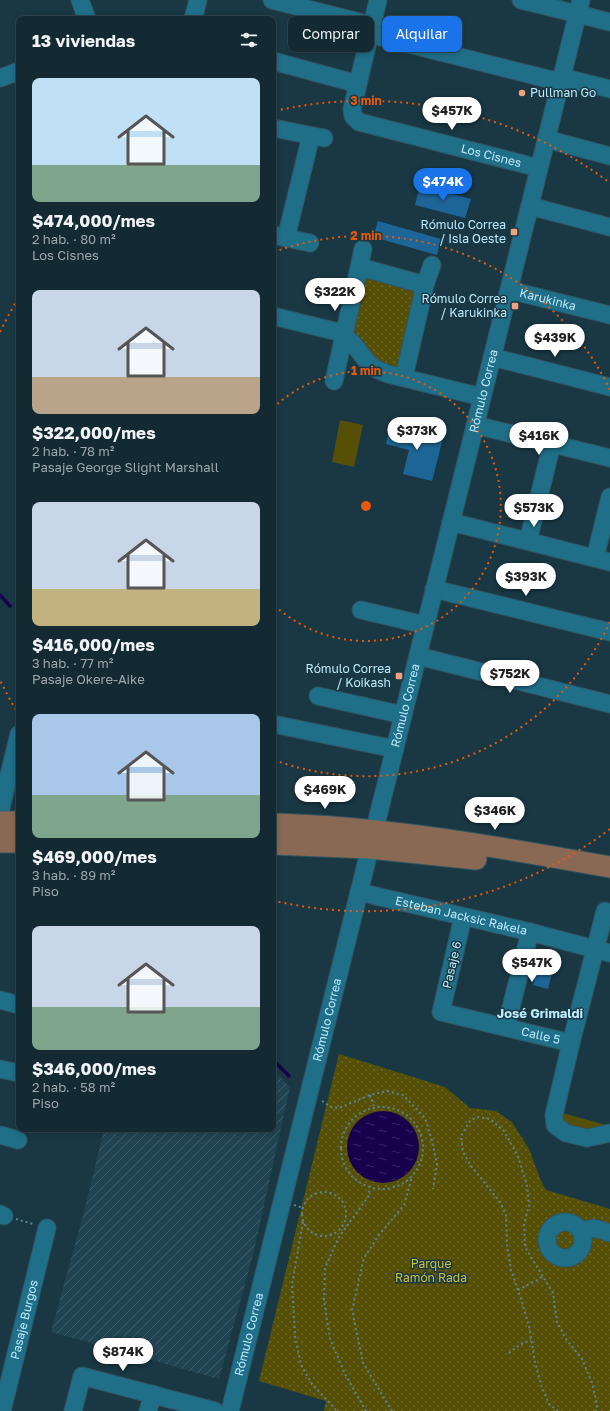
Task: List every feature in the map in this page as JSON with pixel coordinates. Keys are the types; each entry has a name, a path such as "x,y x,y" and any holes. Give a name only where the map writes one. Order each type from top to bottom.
{"main road":[{"path":"0,822 16,822"},
{"path":"276,824 300,825 372,839 410,851 501,862 610,882"},
{"path":"276,844 372,839 477,844 610,867"},
{"path":"0,842 16,842"}],"street":[{"path":"80,0 86,16"},
{"path":"272,0 324,16"},
{"path":"374,16 378,0"},
{"path":"521,0 579,7 610,22"},
{"name":"Rómulo Correa","path":"230,1411 579,7"},
{"path":"374,31 561,80 610,89"},
{"path":"276,62 358,84 365,52"},
{"path":"0,78 16,72"},
{"name":"Los Cisnes","path":"358,84 352,109 353,116 359,122 539,168"},
{"path":"276,129 317,137 279,237 310,243"},
{"path":"546,139 610,156"},
{"path":"530,206 610,227"},
{"path":"334,381 363,249"},
{"path":"404,377 425,285 432,265"},
{"path":"360,268 425,285"},
{"name":"Karukinka","path":"509,290 610,315"},
{"path":"276,317 338,332 344,335 350,339 366,360 375,368 388,374 482,397"},
{"path":"492,357 610,387"},
{"path":"475,425 610,458"},
{"path":"528,541 552,444"},
{"path":"451,522 603,560 610,497"},
{"path":"434,589 610,632"},
{"path":"361,610 425,625"},
{"path":"418,656 610,704"},
{"path":"318,696 403,715"},
{"path":"276,725 395,749"},
{"path":"0,812 16,746"},
{"name":"Esteban Jacksic Rakela","path":"359,892 530,932 602,951"},
{"path":"605,910 602,951 571,1043 554,1115 555,1125 566,1133 588,1138 610,1133"},
{"name":"Pasaje 6","path":"440,1012 463,917"},
{"path":"506,1027 530,932"},
{"path":"0,1000 16,1004"},
{"name":"Calle 5","path":"440,1012 571,1043"},
{"path":"0,1069 16,1072"},
{"path":"0,1136 18,1140"},
{"name":"Pasaje Burgos","path":"6,1409 47,1228"},
{"path":"581,1231 594,1228 610,1233"},
{"path":"73,1411 82,1376 215,1411"},
{"path":"148,1411 153,1394"}],"path":[{"path":"309,1092 331,1107 339,1108 387,1091 403,1096 425,1118 431,1136 437,1164 433,1189"},
{"path":"370,1096 374,1106"},
{"path":"374,1106 388,1106 401,1110 412,1118 420,1129 424,1142 423,1156 418,1169 409,1180 397,1187 384,1189 370,1188 358,1182 348,1172 342,1159 340,1146 343,1132 350,1120 361,1112 374,1106"},
{"path":"558,1411 549,1404 541,1386 529,1326 511,1270 507,1245 506,1215 500,1202 471,1166 463,1152 461,1136 470,1121 477,1117 490,1119 504,1131 518,1156 527,1186 529,1205 524,1225 525,1247 553,1293 557,1322 566,1339 582,1359 592,1383 597,1405 596,1411"},
{"path":"392,1411 363,1363 352,1310 364,1258 379,1235 404,1205 412,1176"},
{"path":"366,1411 345,1374 330,1339 324,1300 325,1268 339,1237 368,1198 370,1188"},
{"path":"303,1222 312,1233 319,1236 334,1234 340,1230 344,1223 346,1216 345,1209 338,1197 324,1192 311,1196 306,1201 303,1208 303,1222 292,1285 295,1336 301,1365 312,1384 337,1411"},
{"path":"2,1215 47,1228"},
{"path":"344,1223 347,1226"},
{"path":"518,1290 543,1275"},
{"path":"509,1353 521,1344 531,1340"}],"shaded area":[{"path":"276,1073 290,1087 253,1255 219,1379 51,1332 85,1208 103,1132 276,1132"}],"green space":[{"path":"364,276 416,287 400,371 382,365 353,334"},
{"path":"340,420 363,425 354,467 332,462"},
{"name":"Parque Ramón Rada","path":"339,1054 445,1087 470,1108 496,1111 512,1122 529,1149 546,1190 610,1209 610,1411 324,1411 326,1401 259,1381"},
{"path":"562,1113 610,1126 589,1133 562,1125"}],"water":[{"path":"376,1111 390,1111 397,1113 409,1121 417,1133 419,1147 417,1161 409,1173 397,1181 390,1183 376,1183 369,1181 357,1173 349,1161 347,1154 347,1140 349,1133 357,1121 369,1113"}],"building":[{"path":"420,185 471,199 465,218 415,205"},
{"path":"378,221 441,239 437,255 373,237"},
{"path":"390,425 443,438 432,481 403,474 409,450 386,444"},
{"path":"540,966 553,969 548,989 533,985 537,969 539,969"}],"waterway":[{"path":"0,595 10,606"},
{"path":"276,1063 289,1076"}],"place":[{"name":"Pullman Go","path":"522,93"},
{"name":"Rómulo Correa / Isla Oeste","path":"514,232"},
{"name":"Rómulo Correa / Karukinka","path":"515,306"},
{"name":"Rómulo Correa / Koikash","path":"399,676"}],"district":[{"name":"José Grimaldi","path":"540,1013"}]}
